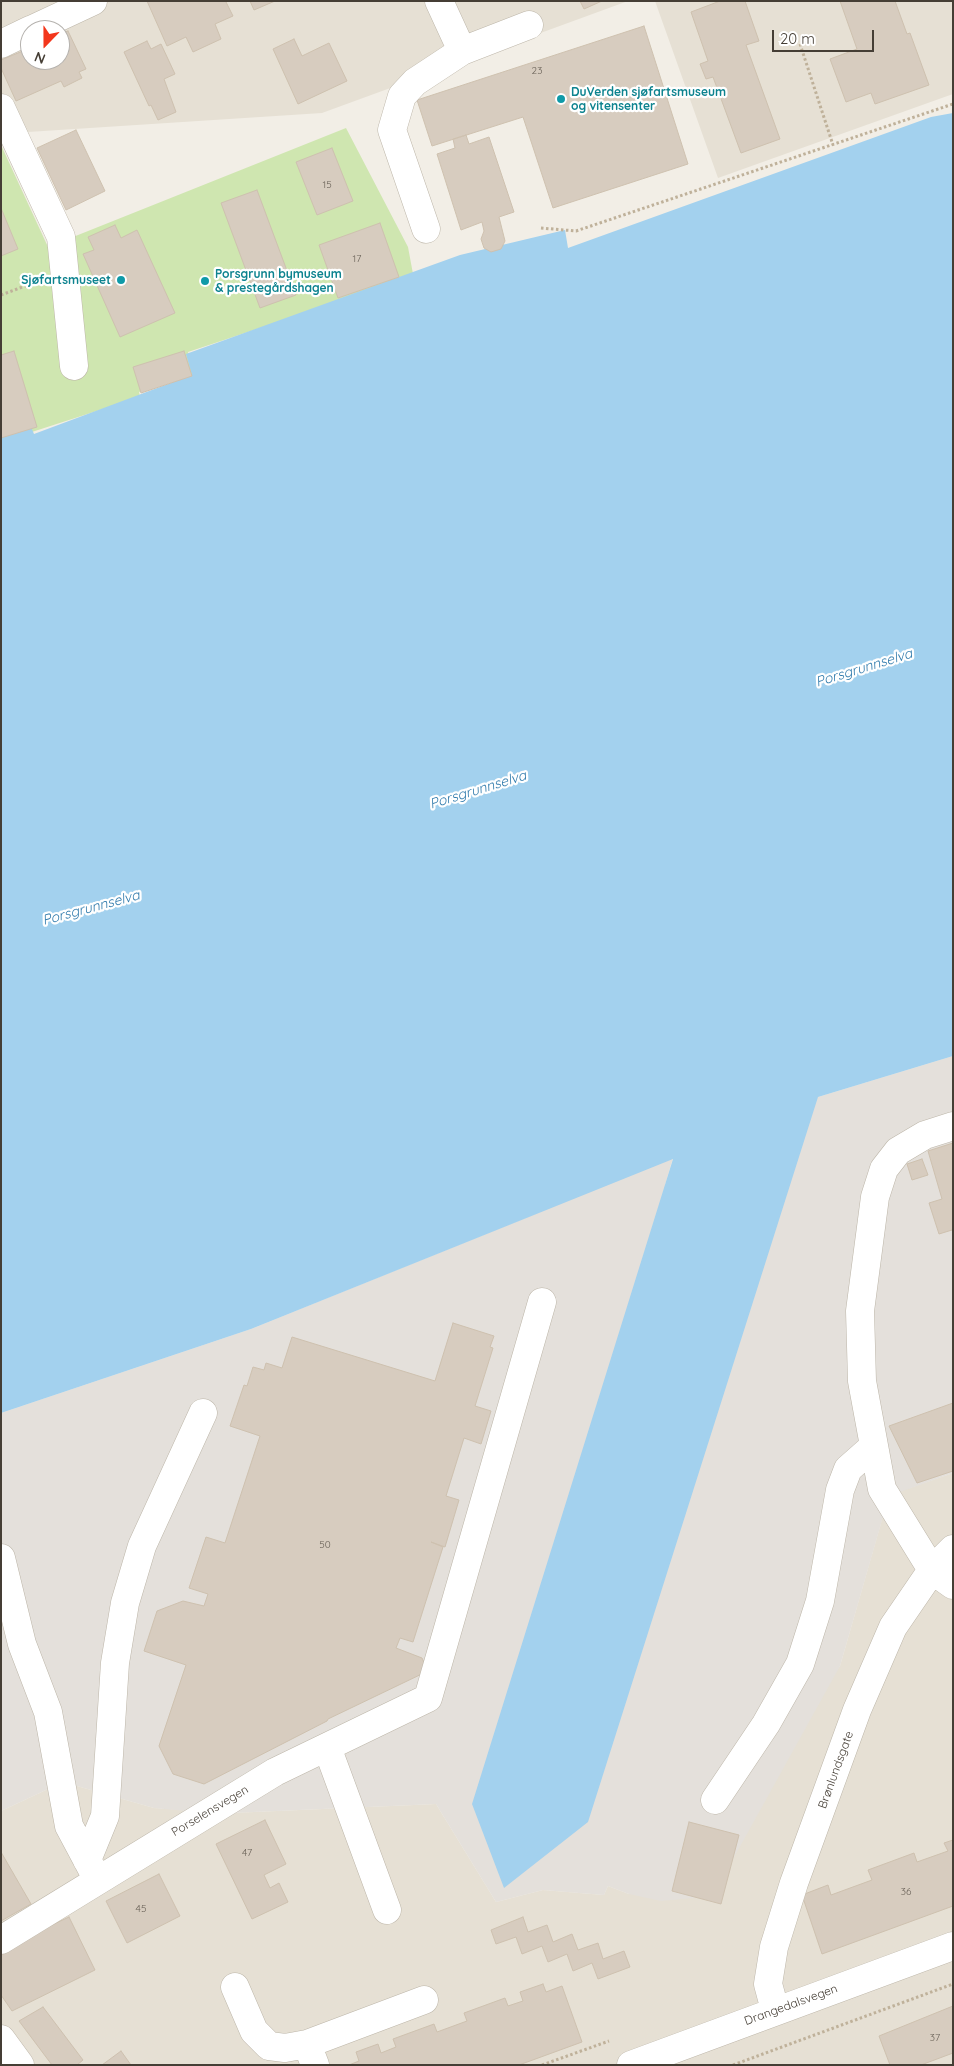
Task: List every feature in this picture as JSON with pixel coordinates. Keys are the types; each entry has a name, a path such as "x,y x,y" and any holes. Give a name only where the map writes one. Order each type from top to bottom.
{"street":[{"path":"52,20 93,1"},
{"path":"439,1 462,52"},
{"path":"426,229 392,130 402,96 415,82 462,52 529,25"},
{"path":"1,44 20,35"},
{"path":"1,108 61,237 74,366"},
{"path":"942,1578 882,1489 862,1381 860,1311 875,1197 884,1169 898,1151 925,1135 953,1126"},
{"name":"Porselensvegen","path":"1,1940 92,1871 275,1772 428,1698 542,1302"},
{"path":"92,1871 105,1816 115,1663 125,1603 142,1546 203,1413"},
{"path":"715,1800 766,1724 800,1664 820,1601 840,1490 848,1469 874,1446"},
{"name":"Brønlundsgate","path":"775,2010 768,1984 774,1947 797,1874 857,1710 894,1627 942,1578 953,1549"},
{"path":"1,1558 22,1644 48,1712 69,1826 92,1871"},
{"path":"327,1747 387,1910"},
{"name":"Drangedalsvegen","path":"635,2064 775,2010 953,1946"},
{"path":"235,1987 254,2031 269,2046 311,2054 424,2000"},
{"path":"1,2039 20,2065"}],"path":[{"path":"800,44 833,145"},
{"path":"541,228 576,231 953,104"},
{"path":"733,2065 953,1984"}],"shaded area":[{"path":"1,1 628,1 322,113 28,132 1,102"},
{"path":"655,1 953,1 953,94 718,178"},
{"path":"953,1056 953,1473 889,1496 840,1666 717,1888 693,1898 661,1901 629,1894 608,1886 604,1895 543,1890 496,1902 436,1804 231,1813 197,1812 154,1808 63,1782 1,1811 1,1413 251,1329 673,1158 665,1185 818,1097"},
{"path":"953,1473 953,2065 1,2065 1,1811 63,1782 154,1808 231,1813 436,1804 496,1902 543,1890 604,1895 608,1886 629,1894 840,1666 889,1495"}],"green space":[{"name":"Porsgrunn bymuseum & prestegårdshagen","path":"346,128 408,247 413,274 326,306 188,352 195,375 139,392 140,397 1,442 1,145 48,247"}],"water":[{"name":"Porsgrunnselva","path":"953,113 953,1056 818,1097 588,1822 504,1888 472,1804 673,1159 251,1329 1,1413 1,411 21,403 34,434 192,375 186,354 460,255 565,230 568,248 931,117"}],"building":[{"path":"147,1 228,1 226,2 233,16 215,24 221,39 193,52 186,37 167,46"},
{"path":"250,1 275,1 254,10"},
{"path":"580,1 602,1 584,9"},
{"path":"720,1 745,1 759,41 746,45 780,139 741,153 713,77 706,79 700,64 708,61 691,12"},
{"path":"840,1 895,1 907,34 910,33 929,85 875,104 871,93 846,102 830,59 857,49"},
{"path":"644,26 688,164 553,208 523,117 432,146 417,100"},
{"path":"70,35 86,69 79,72 82,78 64,87 61,81 16,101 1,68 1,60 20,52 20,70 70,70"},
{"path":"294,39 302,56 329,43 347,81 298,104 273,49"},
{"path":"147,41 151,49 161,44 175,74 164,79 176,112 158,120 151,105 149,106 124,52"},
{"path":"76,130 105,191 66,210 37,148"},
{"path":"466,135 469,144 489,137 514,212 499,217 505,241 501,249 491,252 484,248 481,239 484,231 482,222 461,230 437,154 455,148 453,139"},
{"path":"332,148 353,201 317,215 296,162"},
{"path":"257,190 296,295 260,308 221,203"},
{"path":"1,208 18,249 1,256"},
{"path":"380,223 399,277 338,298 319,245"},
{"path":"115,225 121,238 137,230 175,313 120,337 83,254 94,250 88,237"},
{"path":"14,351 37,427 1,438 1,355"},
{"path":"184,351 192,376 141,393 133,367"},
{"path":"953,1143 953,1232 952,1230 939,1234 929,1203 942,1199 928,1151"},
{"path":"922,1159 928,1175 912,1180 907,1164"},
{"path":"453,1323 494,1336 490,1347 493,1348 475,1406 491,1411 481,1444 464,1438 446,1496 459,1500 445,1547 431,1542 443,1547 413,1642 400,1638 396,1648 422,1658 428,1671 328,1719 204,1784 173,1774 159,1746 186,1665 144,1651 157,1611 183,1601 204,1606 208,1594 189,1588 206,1537 225,1543 260,1436 230,1426 244,1385 247,1386 253,1367 264,1370 266,1363 282,1368 292,1337 435,1381"},
{"path":"953,1403 953,1471 917,1483 889,1426"},
{"path":"265,1820 286,1864 264,1875 270,1888 279,1883 288,1902 252,1919 216,1844"},
{"path":"689,1822 739,1835 721,1904 672,1891"},
{"path":"953,1840 953,1906 822,1954 802,1895 828,1885 831,1895 872,1880 868,1870 914,1853 917,1862 948,1851 944,1843"},
{"path":"1,1852 31,1904 1,1921"},
{"path":"159,1874 180,1916 127,1943 106,1901"},
{"path":"69,1917 95,1970 12,2011 1,1995 1,1949"},
{"path":"523,1917 528,1932 547,1925 553,1942 572,1934 578,1950 598,1943 603,1959 624,1951 630,1967 598,1979 592,1963 573,1971 567,1954 548,1962 542,1946 522,1954 516,1937 496,1944 491,1930"},
{"path":"543,1984 546,1992 562,1986 582,2042 519,2065 349,2065 359,2061 356,2052 378,2044 381,2053 396,2047 393,2039 434,2024 437,2032 467,2021 464,2013 505,1998 508,2006 523,2001 520,1992"},
{"path":"953,2006 953,2053 921,2065 890,2065 879,2036"},
{"path":"43,2007 83,2060 77,2065 52,2065 19,2021"},
{"path":"121,2051 131,2065 102,2065"}],"place":[{"name":"DuVerden sjøfartsmuseum og vitensenter","path":"561,99"},
{"name":"Sjøfartsmuseet","path":"121,280"},
{"name":"Porsgrunn bymuseum & prestegårdshagen","path":"205,281"}]}
